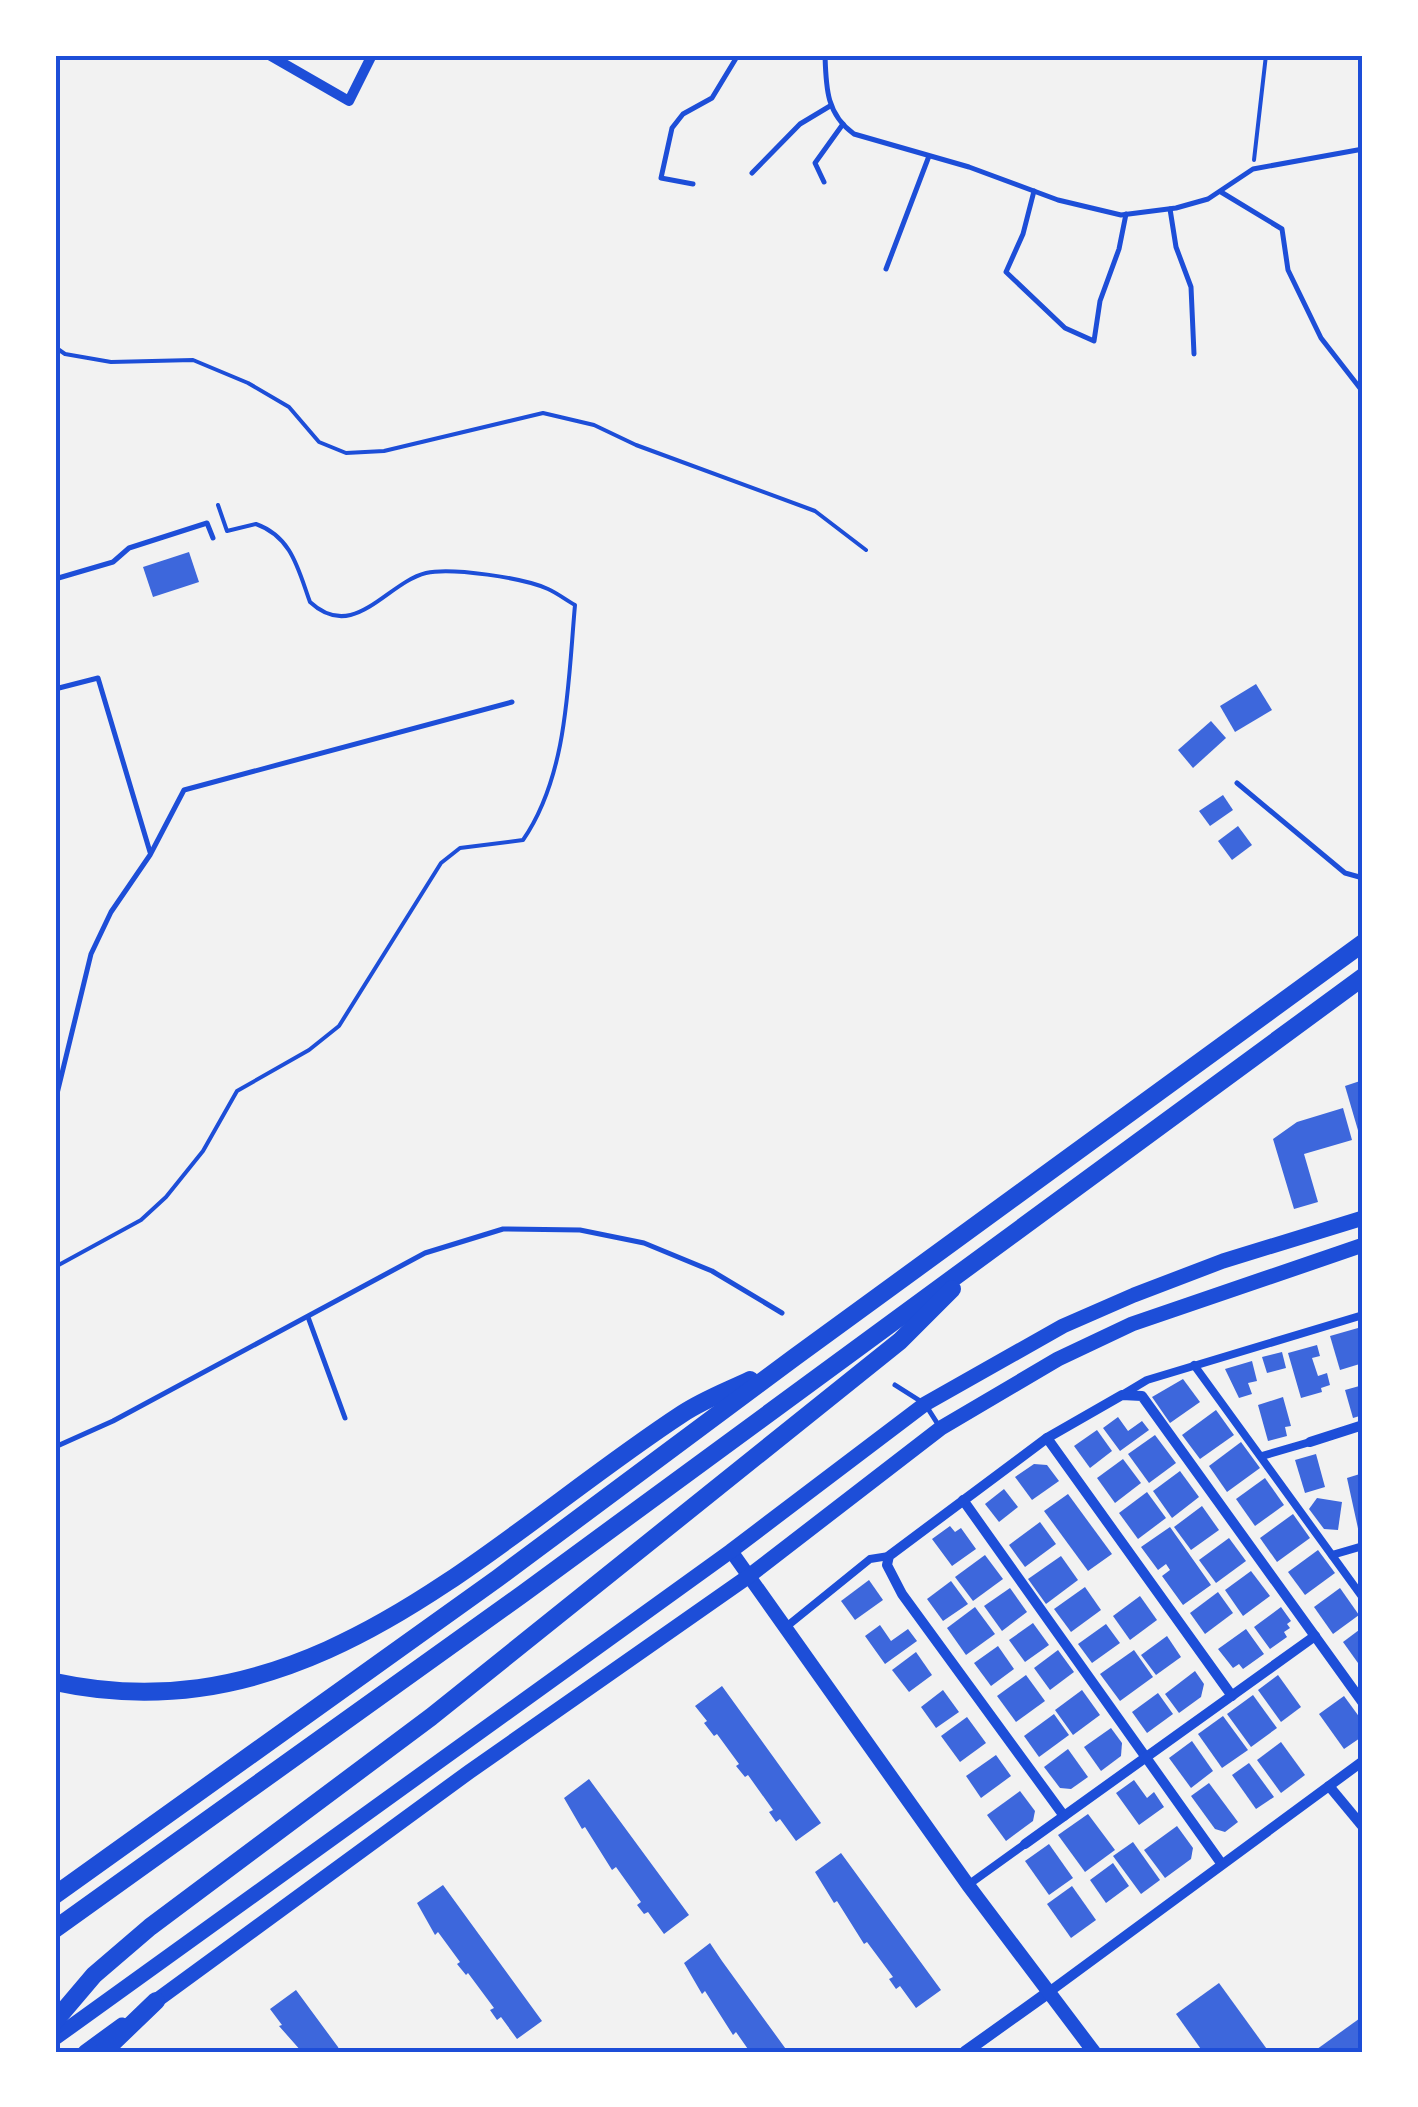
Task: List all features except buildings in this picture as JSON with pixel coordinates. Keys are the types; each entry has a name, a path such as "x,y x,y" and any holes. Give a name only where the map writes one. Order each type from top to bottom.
{"highway":[{"path":"55,1895 498,1578 1363,944"},
{"path":"55,1929 524,1593 1363,977"},
{"path":"55,2022 94,1975 150,1927 432,1717 900,1340 987,1254"},
{"path":"55,1682 119,1691 176,1689 241,1681 304,1662 384,1624 685,1412 795,1357"},
{"path":"104,2052 156,2001"}],"main road":[{"path":"55,2038 731,1551 924,1404 1063,1326 1134,1295 1223,1261 1363,1218"},
{"path":"85,2052 469,1772 749,1576 941,1428 1058,1360 1132,1324 1363,1245"},
{"path":"731,1551 968,1885 1094,2052"}],"street":[{"path":"269,55 349,101 372,55"},
{"path":"786,1628 870,1558 889,1556 1047,1438 1147,1380 1363,1315"},
{"path":"1194,1365 1363,1598"},
{"path":"1122,1395 1142,1396 1363,1703"},
{"path":"1262,1456 1363,1425"},
{"path":"1047,1438 1232,1696"},
{"path":"963,1500 1221,1863"},
{"path":"1332,1555 1363,1546"},
{"path":"889,1556 887,1571 902,1594 1064,1816"},
{"path":"968,1885 1315,1636"},
{"path":"965,2052 1363,1761"},
{"path":"1329,1786 1363,1827"}],"lane":[{"path":"693,184 662,178 672,128 684,114 712,98 738,55"},
{"path":"824,55 830,106 843,124 867,140 929,156 1086,208 1126,214 1170,208 1208,199 1253,170 1363,150"},
{"path":"752,173 800,124 830,106"},
{"path":"824,182 815,163 843,124"},
{"path":"886,269 929,156"},
{"path":"1034,191 1023,234 1006,272 1065,328 1094,341 1100,301 1119,249 1126,214"},
{"path":"1221,192 1282,229 1288,270 1321,338 1363,392"},
{"path":"1170,208 1176,247 1191,287 1194,354"},
{"path":"55,579 113,562 128,548 208,523 213,538"},
{"path":"55,688 98,678 150,855"},
{"path":"55,1102 90,954 184,790 512,702"},
{"path":"1237,783 1345,873 1363,878"},
{"path":"55,1447 113,1422 425,1253 504,1229 610,1234 644,1243 712,1271 782,1313"},
{"path":"308,1316 346,1418"},
{"path":"896,1385 924,1404 941,1428"}],"path":[{"path":"1253,170 1266,55"},
{"path":"55,347 65,354 111,362 193,360 248,383 289,407 320,442 346,453 384,451 543,414 594,425 636,445 815,511 866,550"},
{"path":"55,1267 141,1220 166,1197 202,1150 236,1092 309,1050 340,1026 441,863 460,848 523,840 539,817 563,731 575,605 547,588 448,569 402,583 368,610 350,616 330,614 310,602 292,553 282,538 256,524 227,531 218,505"}]}
